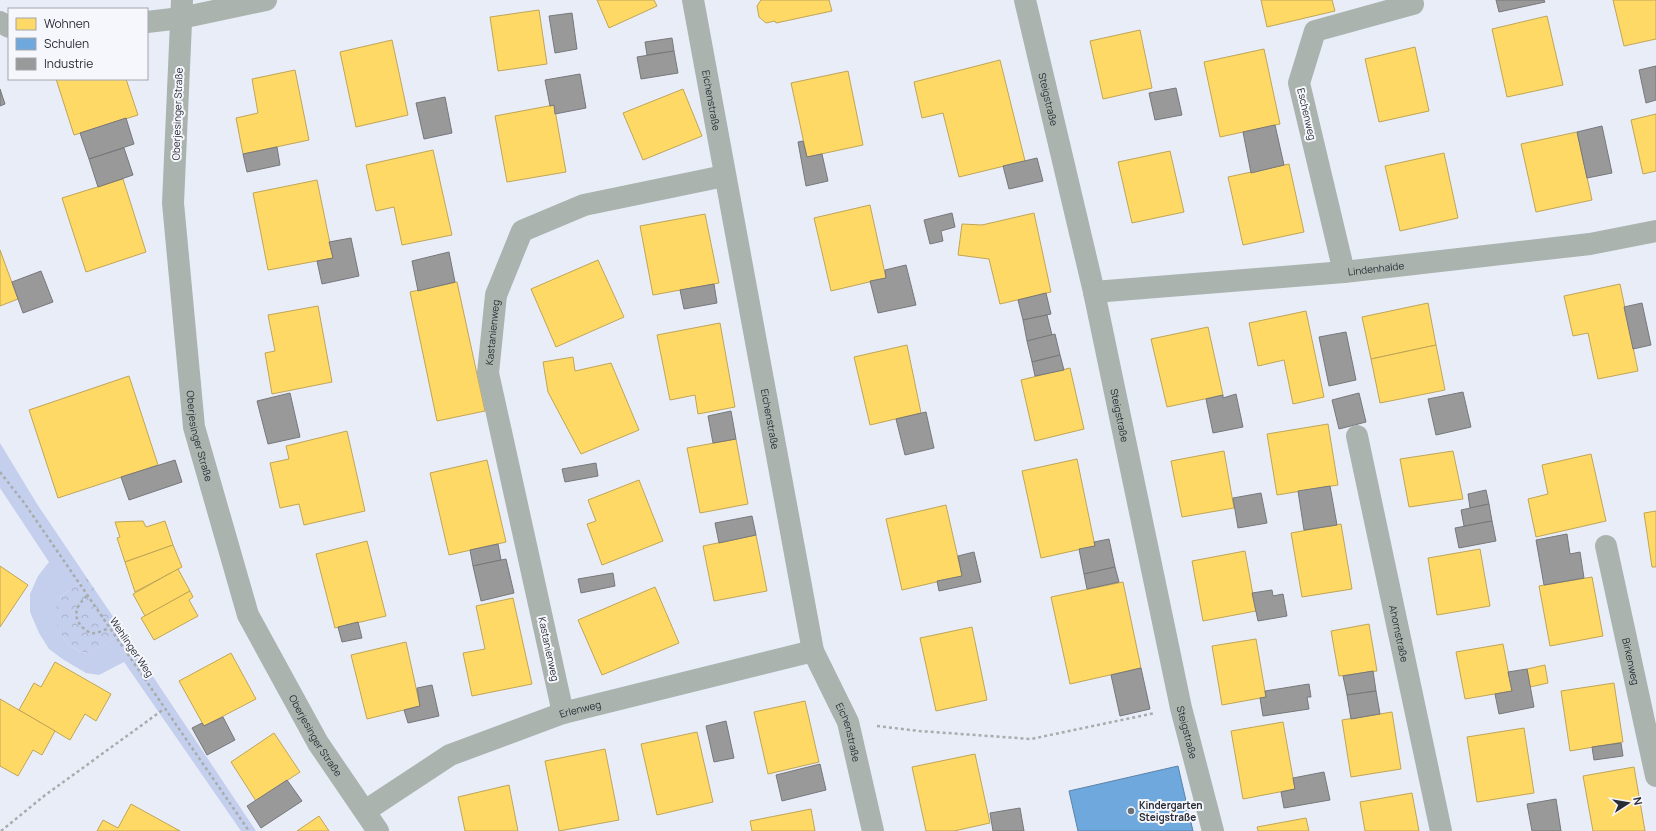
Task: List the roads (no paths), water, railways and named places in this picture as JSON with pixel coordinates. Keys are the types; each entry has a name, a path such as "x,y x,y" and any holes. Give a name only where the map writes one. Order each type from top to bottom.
{"street":[{"path":"148,22 182,9 266,0"},
{"name":"Eichenstraße","path":"693,0 724,176 813,651 848,722 873,831"},
{"name":"Steigstraße","path":"1025,0 1094,292 1181,708 1213,831"},
{"name":"Eschenweg","path":"1344,272 1299,83 1315,32 1413,4"},
{"name":"Oberjesinger Straße","path":"182,9 173,203 194,427 248,615 318,743 378,831"},
{"name":"Kastanienweg","path":"563,713 488,373 496,294 522,231 584,205 724,176"},
{"name":"Lindenhalde","path":"1094,292 1344,272 1590,244 1656,231"},
{"name":"Ahornstraße","path":"1357,436 1441,831"},
{"name":"Birkenweg","path":"1606,546 1656,776"},
{"name":"Erlenweg","path":"365,811 450,755 563,713 813,651"}],"place":[{"name":"Kindergarten Steigstraße","path":"1131,811"}]}
